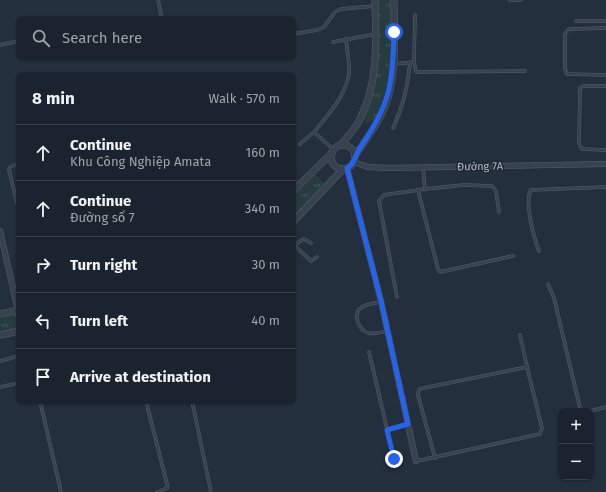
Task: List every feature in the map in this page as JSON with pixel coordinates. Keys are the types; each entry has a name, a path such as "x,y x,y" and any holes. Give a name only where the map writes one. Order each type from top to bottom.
{"street":[{"path":"296,219 354,159 373,130 388,99 394,64 394,0"},
{"path":"296,187 341,145 359,122 374,77 376,34 375,3"},
{"path":"341,145 351,148 354,159"},
{"path":"333,151 334,163 345,168"},
{"name":"Đường 7A","path":"354,159 368,167 606,164"},
{"path":"345,168 381,301 416,461"},
{"path":"0,231 16,298"},
{"path":"0,314 16,311"},
{"path":"0,335 16,332"}],"lane":[{"path":"158,0 161,16"},
{"path":"509,0 521,0"},
{"path":"296,34 317,30 324,27 335,12 341,9 375,3"},
{"path":"415,15 414,62 416,72 525,71"},
{"path":"576,21 606,21"},
{"path":"606,28 569,29 566,31 565,69 570,75 606,75"},
{"path":"333,42 376,34"},
{"path":"300,144 314,132 337,102 346,84 349,65 346,39"},
{"path":"0,45 16,41"},
{"path":"392,128 403,103 410,62"},
{"path":"394,64 414,62"},
{"path":"606,86 584,86 580,88 578,144 582,149 606,150"},
{"path":"314,132 333,151"},
{"path":"16,164 10,167 9,170 16,199"},
{"path":"423,167 425,189"},
{"path":"397,297 379,201 384,195 464,185 492,186 496,191 500,212"},
{"path":"539,251 532,230 529,195 531,190 606,187"},
{"path":"418,190 438,270 440,272 513,256"},
{"path":"296,244 304,239 311,243"},
{"path":"296,247 311,261 318,257"},
{"path":"548,284 554,298 580,408"},
{"path":"381,301 361,308 357,318 361,329 366,332 372,334 388,331"},
{"path":"416,461 540,434 542,428 520,335"},
{"path":"369,352 394,459"},
{"path":"0,361 16,357"},
{"path":"435,458 418,395 419,389 528,367"},
{"path":"0,387 14,384"},
{"path":"41,404 61,492"},
{"path":"147,404 167,484 167,488 157,492"},
{"path":"193,404 211,492"},
{"path":"594,410 606,407"},
{"path":"387,430 408,424"}],"green space":[{"path":"378,0 391,0 390,62 385,92 380,107 374,121 367,123 363,120 373,90 378,61"},
{"path":"315,174 325,184 296,215 296,192"},
{"path":"16,313 16,329 0,332 0,317"}],"route":[{"path":"394,32 394,64 392,83 388,99 373,130 355,156 354,162 347,168 381,301 408,424 387,430 394,459"}]}
